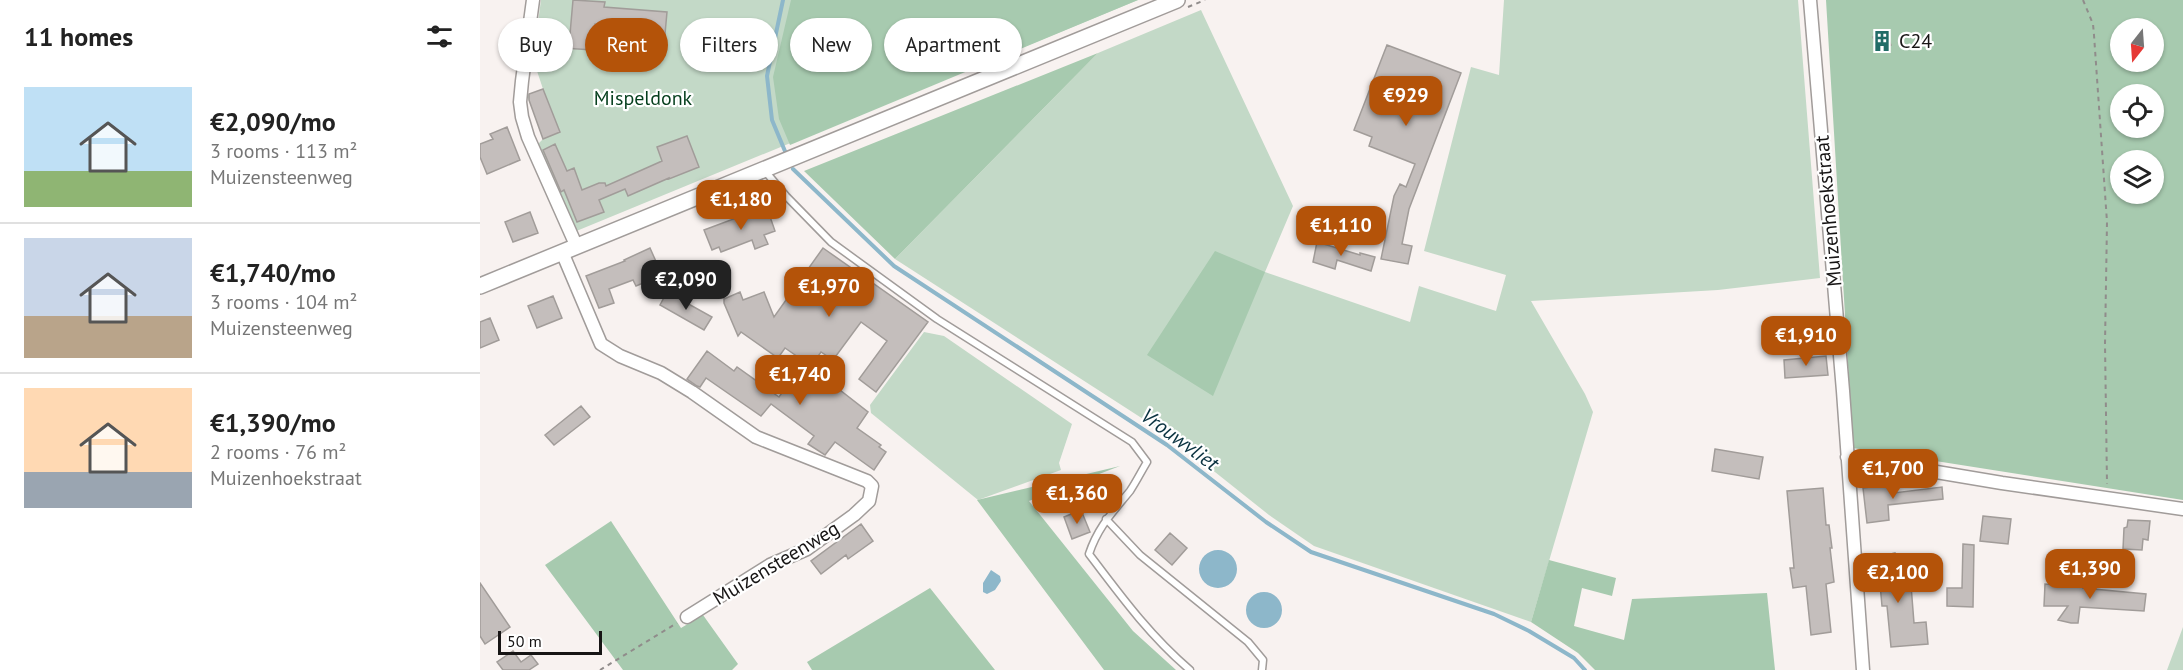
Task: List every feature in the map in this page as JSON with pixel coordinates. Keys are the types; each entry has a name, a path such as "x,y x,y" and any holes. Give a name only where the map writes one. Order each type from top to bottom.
{"street":[{"path":"533,0 520,102 522,117 528,137 576,246"},
{"path":"480,286 1177,0"},
{"name":"Muizenhoekstraat","path":"1810,0 1863,670"},
{"name":"Muizensteenweg","path":"562,252 601,344 620,356 661,373 756,437 867,481 872,486 869,501 854,515 807,549 770,566 687,617"},
{"path":"1847,457 2183,509"}],"lane":[{"path":"775,165 786,196 831,242 938,320 1131,442 1146,462 1131,490 1095,535 1089,554 1127,605 1164,648 1190,670"},
{"path":"1106,519 1140,555 1248,642 1263,660 1262,670"}],"path":[{"path":"2083,0 2093,24 2107,222 2105,344 2108,499"},
{"path":"600,670 687,617"}],"green space":[{"name":"Mispeldonk","path":"541,0 1138,0 1022,48 1022,18 884,18 884,72 963,72 574,232 537,145 543,139 527,95 543,89 537,72 573,72 573,18 539,18"},
{"path":"791,0 1138,0 1022,48 1022,18 884,18 884,72 965,72 790,145 779,119 773,77 774,72 778,72 778,56"},
{"path":"1504,0 1798,0 1820,278 1718,290 1531,301 1593,412 1531,622 1314,546 1269,515 1171,437 895,259 1098,53 1201,10 1293,206 1265,272 1410,322 1419,286 1496,311 1506,275 1424,251 1471,67 1499,75"},
{"path":"1826,0 2183,0 2183,500 1853,448"},
{"path":"1098,53 895,259 804,171"},
{"path":"1215,251 1265,272 1213,396 1147,355"},
{"path":"924,332 944,336 1072,424 1059,463 1061,470 978,500 871,413 870,405"},
{"path":"1120,466 1029,501 1133,631 1176,670 1104,670 977,500"},
{"path":"611,521 681,628 703,615 738,664 732,670 623,670 545,565"},
{"path":"1549,560 1616,578 1612,596 1582,588 1574,626 1624,640 1632,599 1767,593 1775,670 1595,670 1578,653 1531,622"},
{"path":"930,588 995,670 812,670 807,662"},
{"path":"2183,627 2183,670 2167,670"}],"water":[{"path":"1218,550 1225,551 1231,556 1236,562 1236,576 1231,582 1225,587 1218,588 1211,587 1205,582 1200,576 1199,569 1200,562 1205,556 1211,551"},
{"path":"991,570 1000,576 1001,581 995,590 987,594 983,592 983,583"},
{"path":"1264,592 1277,597 1282,610 1277,623 1264,628 1251,623 1246,610 1251,597"}],"building":[{"path":"573,0 605,2 604,7 667,12 666,18 585,18 585,49 573,49"},
{"name":"C24","path":"1885,31 1891,45 1878,50 1873,37"},
{"path":"1387,45 1461,73 1409,209 1402,244 1412,246 1408,264 1381,259 1394,196 1400,184 1406,187 1415,164 1369,146 1372,137 1354,130"},
{"path":"543,89 560,132 543,139 529,94"},
{"path":"507,127 520,160 487,174 480,157 480,144 493,139 490,134"},
{"path":"687,136 699,167 628,196 625,189 599,200 604,212 577,222 564,190 561,192 543,150 555,144 567,171 574,168 582,190 599,183 605,183 606,186 662,161 657,147"},
{"path":"767,208 775,231 764,235 768,244 755,249 752,240 721,252 719,247 712,250 704,230"},
{"path":"530,212 538,233 513,242 505,222"},
{"path":"1317,242 1360,255 1360,253 1375,257 1371,271 1337,260 1335,269 1313,262"},
{"path":"650,248 662,275 636,286 633,280 609,289 614,303 599,308 586,276 625,261"},
{"path":"823,248 928,322 876,392 859,379 887,341 861,322 833,360 821,352 811,366 785,348 778,358 741,332 738,336 724,303 724,299 740,292 743,300 764,292 774,317"},
{"path":"667,292 712,317 704,330 660,305"},
{"path":"553,296 562,318 537,328 528,306"},
{"path":"490,318 499,340 480,348 480,322"},
{"path":"707,351 734,371 737,367 779,397 804,362 868,412 857,428 881,445 879,447 886,452 874,470 835,442 825,455 808,444 814,436 771,404 761,416 706,378 700,387 697,386 687,379"},
{"path":"1826,356 1828,375 1785,378 1784,360"},
{"path":"581,406 590,417 554,445 545,435"},
{"path":"1715,449 1763,457 1759,479 1712,471"},
{"path":"1893,484 1894,493 1942,487 1943,499 1888,505 1889,520 1867,523 1863,488"},
{"path":"1823,488 1826,525 1829,525 1832,548 1830,548 1834,582 1826,584 1831,632 1811,635 1806,586 1793,588 1790,568 1794,568 1787,491"},
{"path":"1081,510 1090,532 1072,539 1064,517"},
{"path":"1983,516 2011,519 2008,544 1980,541"},
{"path":"2128,520 2150,521 2148,540 2143,539 2142,550 2123,549 2124,528 2127,527"},
{"path":"861,524 873,541 848,559 846,555 821,574 811,561"},
{"path":"1170,533 1187,548 1172,565 1155,550"},
{"path":"1963,544 1974,545 1973,607 1947,606 1947,588 1962,588"},
{"path":"1895,553 1903,586 1911,585 1914,623 1926,622 1928,644 1891,647 1887,606 1882,606 1879,573 1874,574 1870,559"},
{"path":"480,583 510,627 485,644 480,636"},
{"path":"2084,583 2083,588 2146,594 2144,611 2080,607 2078,623 2071,623 2058,620 2068,606 2044,606 2045,584 2081,587"},
{"path":"513,651 521,662 531,655 538,664 529,670 503,670 497,662"}],"waterway":[{"name":"Vrouwvliet","path":"783,0 767,76 772,120 787,156"},
{"name":"Vrouwvliet","path":"793,169 894,266 1167,445 1266,522 1311,552 1494,614 1529,631 1574,658 1585,670"}],"place":[{"name":"C24","path":"1882,41"}]}
